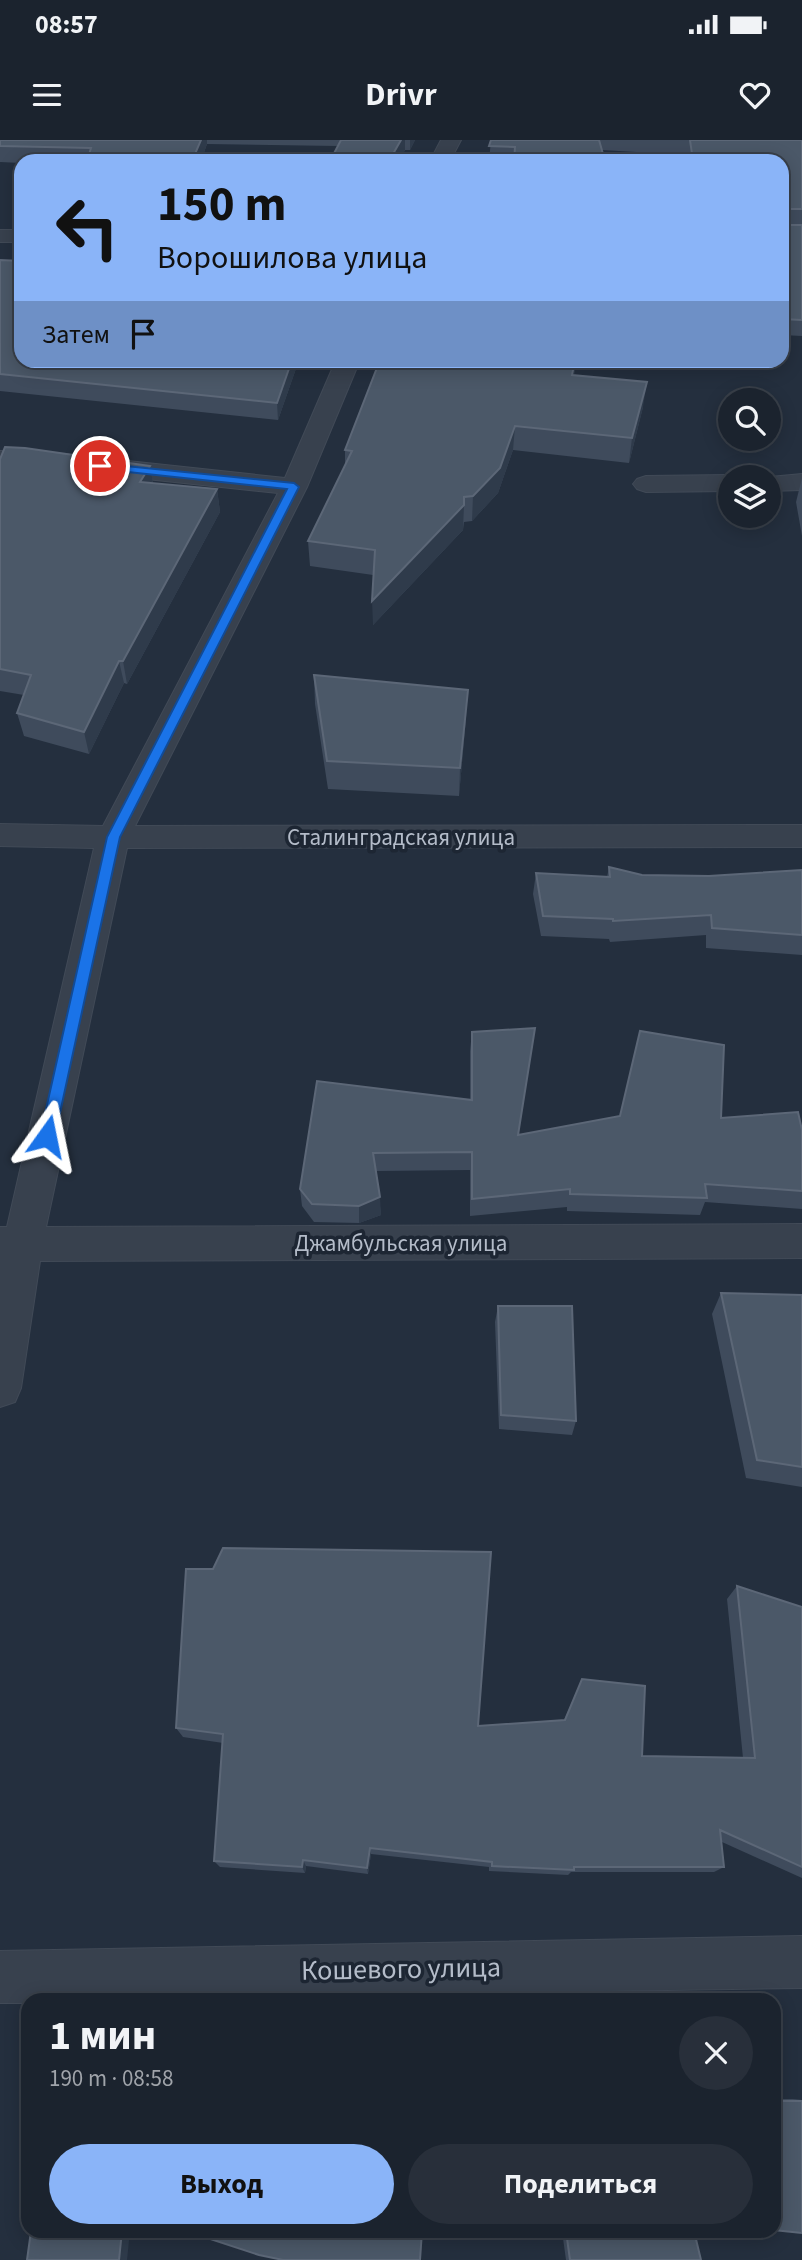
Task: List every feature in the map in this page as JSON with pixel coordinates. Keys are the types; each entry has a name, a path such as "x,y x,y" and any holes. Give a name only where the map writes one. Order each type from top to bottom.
{"street":[{"path":"0,1388 12,1244 113,837 294,487 345,368"},
{"path":"0,459 44,460 294,487"},
{"path":"781,483 802,482"},
{"path":"646,484 718,483"},
{"name":"Сталинградская улица","path":"0,835 802,836"},
{"name":"Джамбульская улица","path":"12,1244 802,1241"},
{"name":"Кошевого улица","path":"0,1977 802,1962"}],"building":[{"path":"0,140 201,140 195,154 89,154 91,148 0,146"},
{"path":"341,140 401,140 393,154 334,154"},
{"path":"491,140 599,140 603,154 514,154 515,147 489,146"},
{"path":"690,140 802,140 802,209 789,209 789,154 692,154"},
{"path":"789,225 802,225 802,320 789,319"},
{"path":"0,260 14,261 14,368 289,368 277,403 0,374"},
{"path":"377,368 573,368 572,375 647,382 632,438 515,426 500,468 473,496 464,497 464,505 372,601 375,550 308,541 352,451 345,450"},
{"path":"5,447 150,466 140,482 217,489 123,661 119,661 84,732 17,713 31,675 0,669 0,459"},
{"path":"314,675 468,690 460,768 327,761"},
{"path":"609,867 642,875 709,876 802,870 802,935 712,928 711,915 613,921 543,916 536,873 610,877"},
{"path":"535,1028 518,1135 620,1116 640,1031 724,1045 721,1118 798,1112 802,1130 802,1191 705,1184 707,1198 570,1194 570,1189 472,1199 472,1152 373,1153 380,1197 359,1206 312,1204 300,1189 317,1081 472,1100 472,1032"},
{"path":"721,1293 802,1295 802,1467 757,1460"},
{"path":"498,1306 572,1306 576,1421 501,1415"},
{"path":"223,1548 491,1552 478,1726 565,1720 582,1679 645,1686 642,1756 755,1758 737,1586 802,1607 802,1867 720,1830 724,1867 574,1867 574,1870 492,1866 492,1862 370,1848 367,1868 303,1860 302,1867 214,1861 223,1734 176,1728 186,1569 213,1569"},
{"path":"781,2101 802,2101 802,2233 781,2231"},
{"path":"30,2238 121,2238 119,2260 27,2260"},
{"path":"207,2238 422,2238 420,2260 283,2260"},
{"path":"567,2238 696,2238 701,2260 570,2260"}],"route":[{"path":"47,1136 113,837 294,487 100,466"}]}
